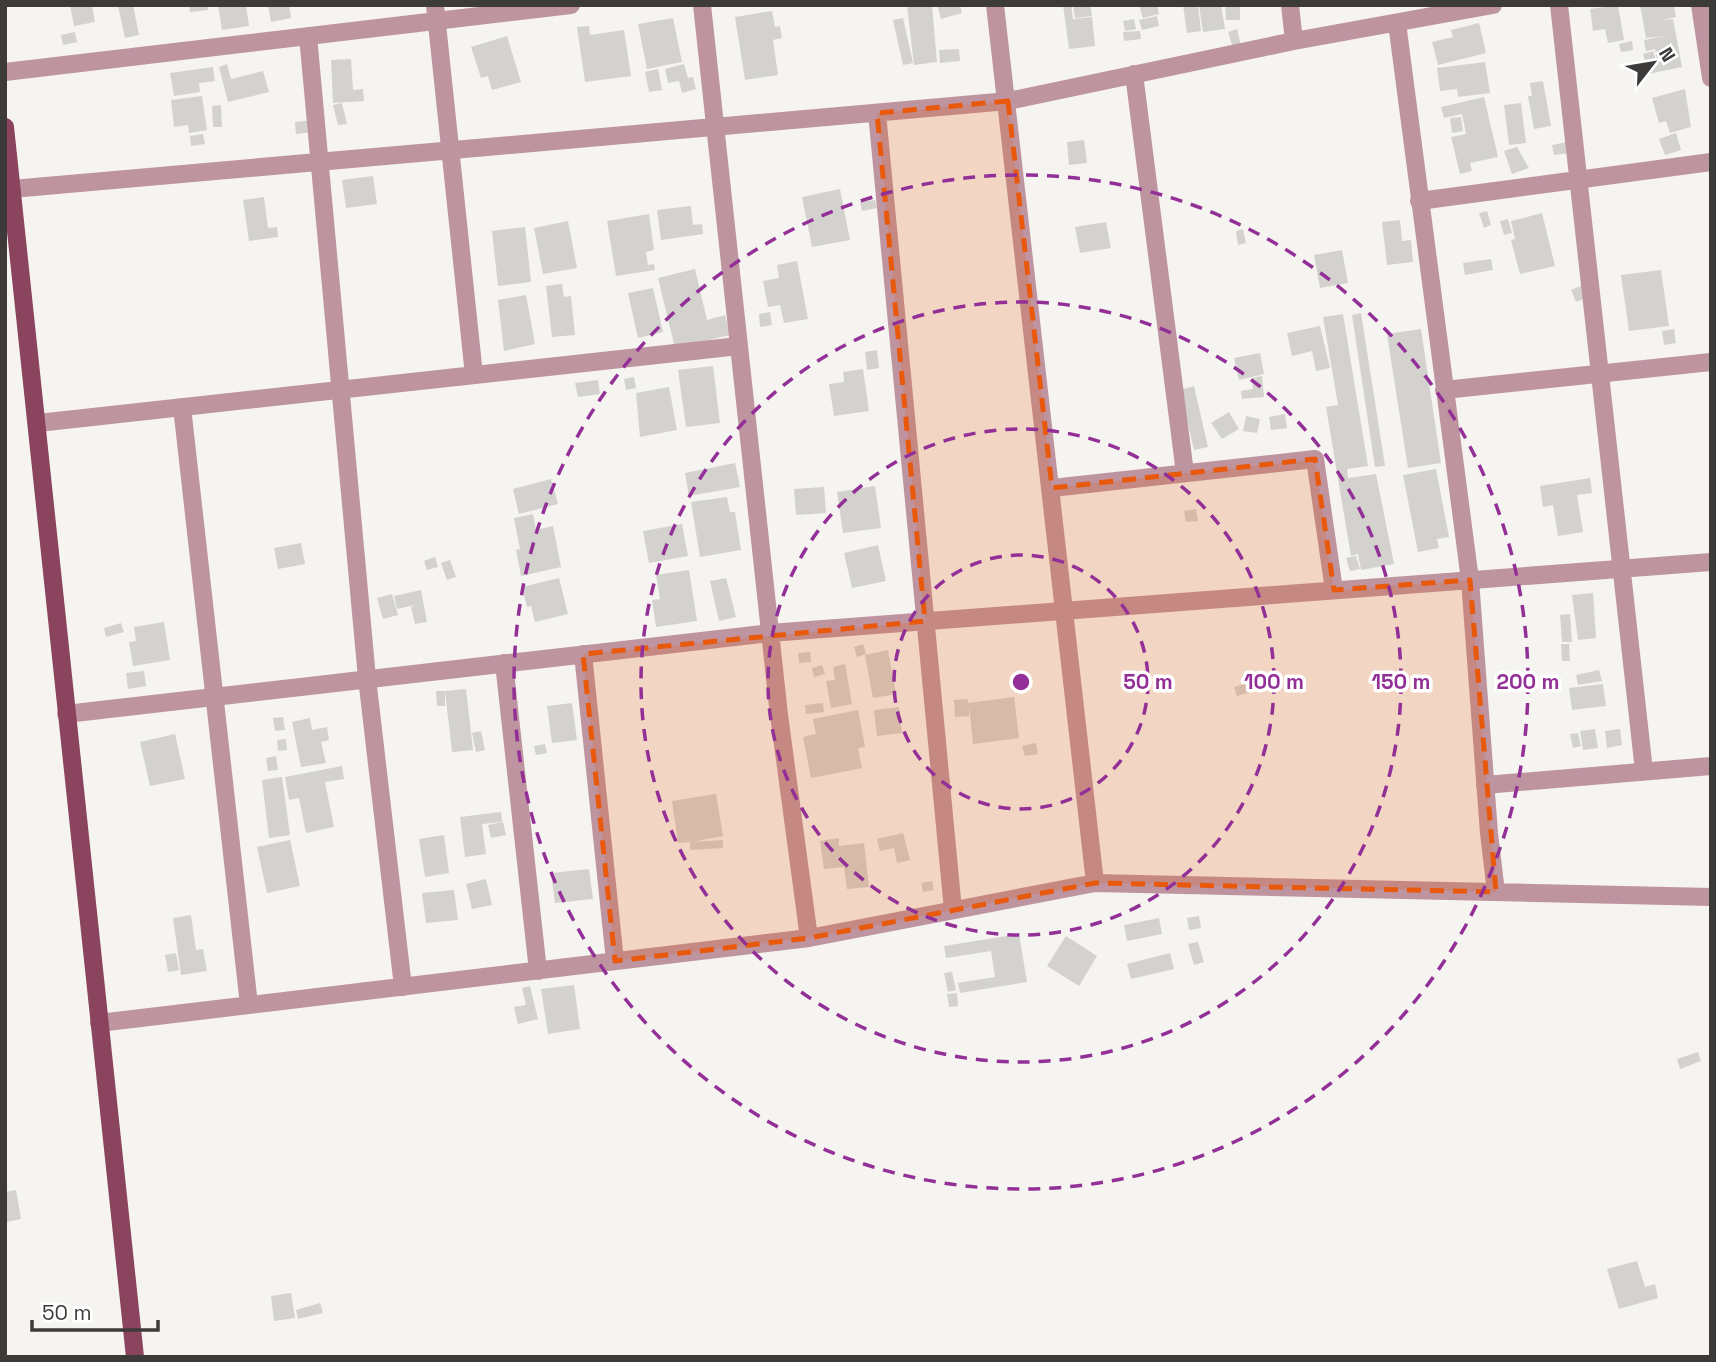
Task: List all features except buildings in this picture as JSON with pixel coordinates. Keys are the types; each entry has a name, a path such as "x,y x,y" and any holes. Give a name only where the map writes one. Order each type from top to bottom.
{"main road":[{"path":"5,127 135,1357"}],"street":[{"path":"5,72 308,36 436,13 571,5"},
{"path":"702,5 770,633 808,938"},
{"path":"995,5 1095,883"},
{"path":"1290,5 1294,41"},
{"path":"12,189 1008,101 1294,41 1493,5"},
{"path":"1559,5 1644,771"},
{"path":"1700,5 1711,78"},
{"path":"436,13 474,375"},
{"path":"1397,23 1469,580 1496,892"},
{"path":"308,36 367,678 403,987"},
{"path":"1134,75 1185,473"},
{"path":"877,113 953,910"},
{"path":"1419,201 1711,162"},
{"path":"38,423 739,346"},
{"path":"1444,390 1711,362"},
{"path":"182,407 249,1005"},
{"path":"1052,488 1315,459 1334,590"},
{"path":"66,713 770,633 1711,562"},
{"path":"583,654 615,961"},
{"path":"504,663 538,971"},
{"path":"1485,785 1711,766"},
{"path":"99,1023 808,938 1095,883 1711,897"}],"highlighted area":[{"path":"1008,101 1052,488 1315,459 1334,590 1470,580 1496,892 1095,883 809,938 615,961 583,654 925,621 877,113"}]}
